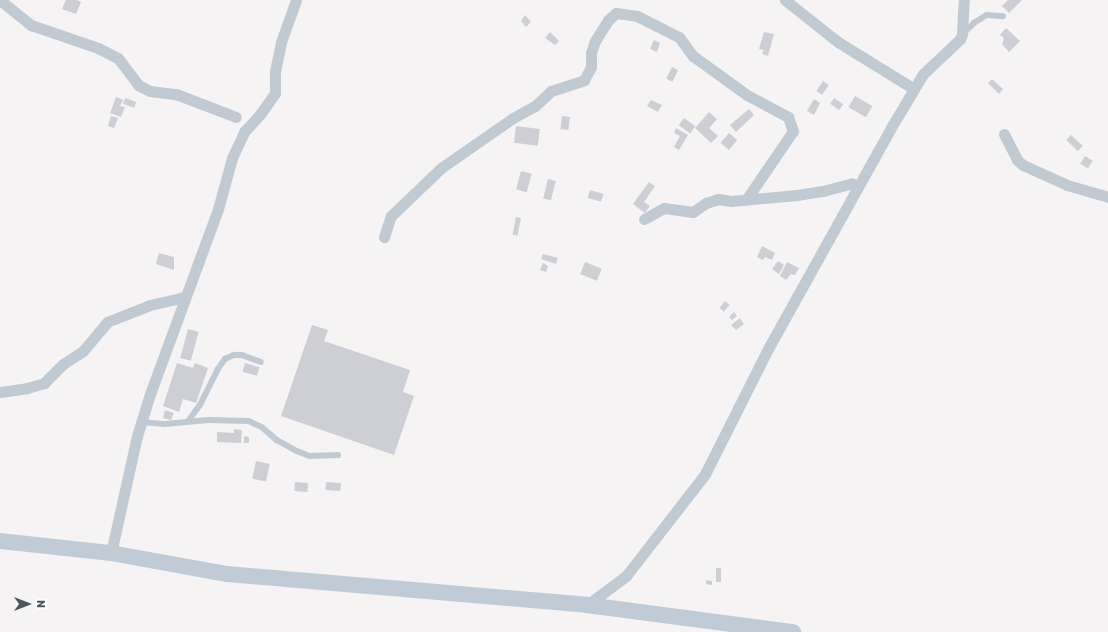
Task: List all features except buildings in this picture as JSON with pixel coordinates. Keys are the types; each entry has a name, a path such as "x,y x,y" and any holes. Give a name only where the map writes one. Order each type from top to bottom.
{"street":[{"path":"0,0 31,25 98,48 118,58 138,85 150,91 176,94 236,117"},
{"path":"112,552 125,486 141,422 184,298 218,209 232,158 244,132 261,113 275,93 275,71 281,42 296,0"},
{"path":"785,0 838,42 914,89"},
{"path":"587,605 626,576 705,474 769,347 914,89 933,63 954,46 962,34 964,0"},
{"path":"384,237 391,216 441,168 513,118 535,106 551,91 584,80 591,68 591,54 595,41 608,20 616,12 637,16 679,37 693,56 747,95 788,117 793,131 746,200"},
{"path":"1004,134 1017,160 1023,165 1067,185 1108,197"},
{"path":"644,219 664,208 693,212 706,203 718,199 731,201 746,200 823,191 852,183"},
{"path":"0,392 27,388 44,383 63,364 83,351 107,322 150,306 184,298"},
{"path":"0,541 112,552 227,574 587,605 793,632"}],"lane":[{"path":"962,34 974,23 987,15 1003,16"},
{"path":"189,420 200,405 218,369 225,359 234,355 242,355 261,362"},
{"path":"141,422 165,424 189,420 249,421 262,427 277,440 310,456 338,455"}]}
